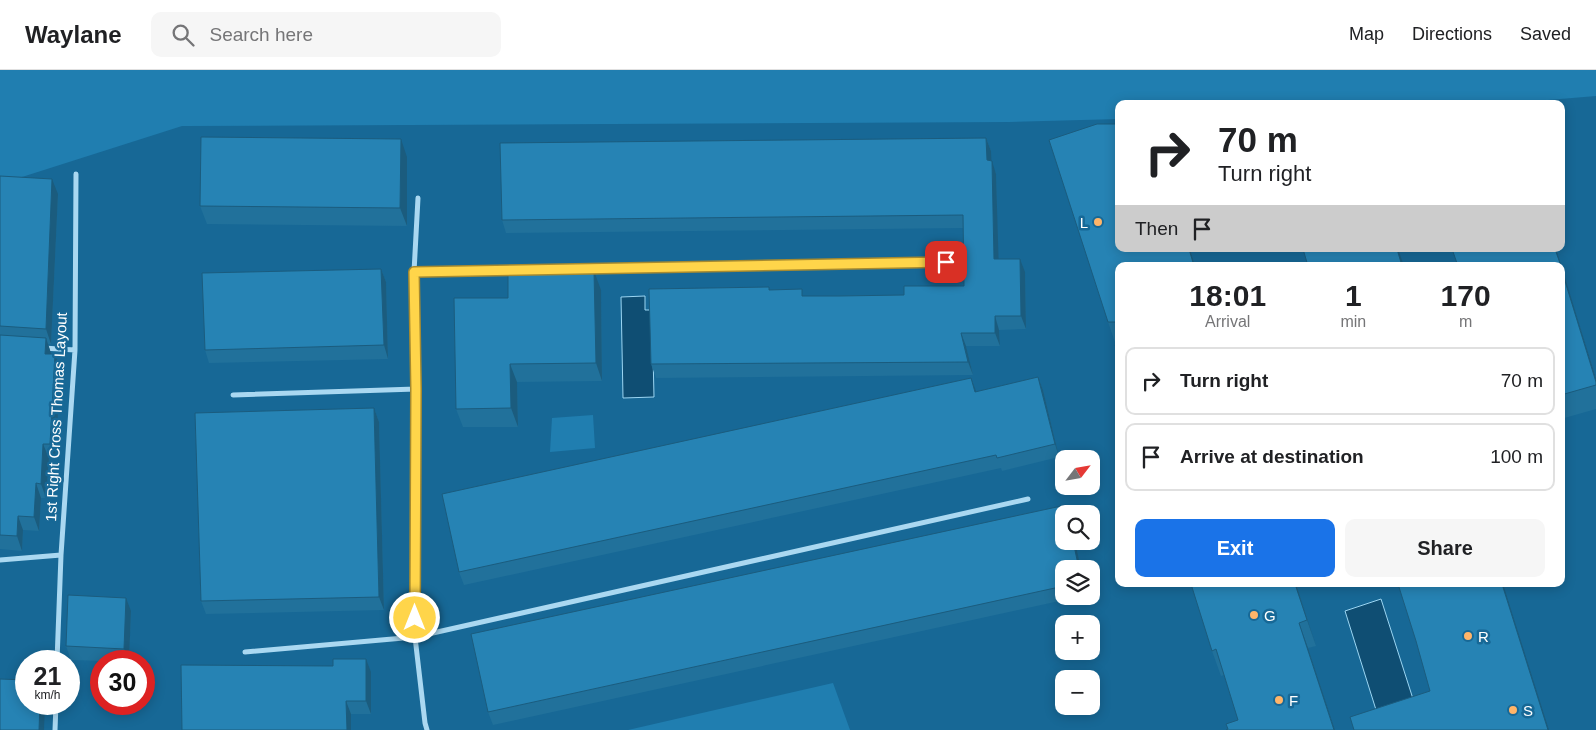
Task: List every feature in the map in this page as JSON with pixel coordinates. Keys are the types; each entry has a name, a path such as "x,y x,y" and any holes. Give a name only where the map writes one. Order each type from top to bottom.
{"street":[{"name":"1st Right Cross Thomas Layout","path":"57,650 61,555 75,350 76,174"},
{"path":"418,198 414,272 416,389 415,637 427,730"},
{"path":"414,272 965,262"},
{"path":"37,348 75,350"},
{"path":"233,395 416,389"},
{"path":"245,652 415,637 1028,499"},
{"path":"0,560 61,555"},
{"path":"55,730 56,715"}],"shaded area":[{"path":"0,70 1596,70 1596,96 1548,100 1115,100 1115,119 1009,122 182,126 0,184"},
{"path":"645,296 645,310 652,310 654,397 623,398 621,297"},
{"path":"593,415 595,448 550,452 552,418"},
{"path":"1381,599 1414,702 1377,713 1345,611"},
{"path":"833,683 850,730 628,730"}],"building":[{"path":"1097,124 1115,124 1115,252 1190,252 1193,262 1115,262 1115,322 1108,322 1049,140"},
{"path":"201,137 401,139 400,208 200,206"},
{"path":"986,138 987,160 992,161 994,259 1020,259 1021,316 995,316 995,333 961,333 968,362 651,364 649,289 769,287 769,290 802,289 802,296 839,296 904,295 904,286 964,286 963,215 502,220 500,143"},
{"path":"0,176 52,179 46,329 0,326"},
{"path":"1304,252 1398,252 1401,262 1307,262"},
{"path":"1453,252 1556,252 1560,262 1457,262"},
{"path":"381,269 384,345 205,350 202,273"},
{"path":"594,271 596,363 510,364 511,408 456,409 454,298 508,298 508,273"},
{"path":"1565,281 1596,382 1596,385 1565,394"},
{"path":"0,335 46,338 45,354 55,354 50,444 43,444 41,484 36,483 34,517 18,516 17,536 0,535"},
{"path":"1038,377 1055,444 997,458 996,455 459,572 442,494 971,378 975,392"},
{"path":"374,408 379,597 201,601 195,413"},
{"path":"1055,507 1055,550 1075,550 1077,560 1055,560 1055,588 488,712 471,634"},
{"path":"1192,587 1296,587 1307,620 1299,623 1334,730 1226,730 1228,729 1226,724 1238,720 1216,649 1212,651"},
{"path":"1399,587 1503,587 1548,730 1354,730 1350,717 1430,691"},
{"path":"68,595 126,598 124,649 66,646"},
{"path":"333,659 366,659 366,701 346,701 347,730 182,730 181,665 333,666"},
{"path":"0,679 15,680 15,715 40,715 39,730 0,730"}],"place":[{"name":"L","path":"1098,222"},
{"name":"G","path":"1254,615"},
{"name":"R","path":"1468,636"},
{"name":"F","path":"1279,700"},
{"name":"S","path":"1513,710"}],"route":[{"path":"415,618 416,389 414,272 946,262"}]}
